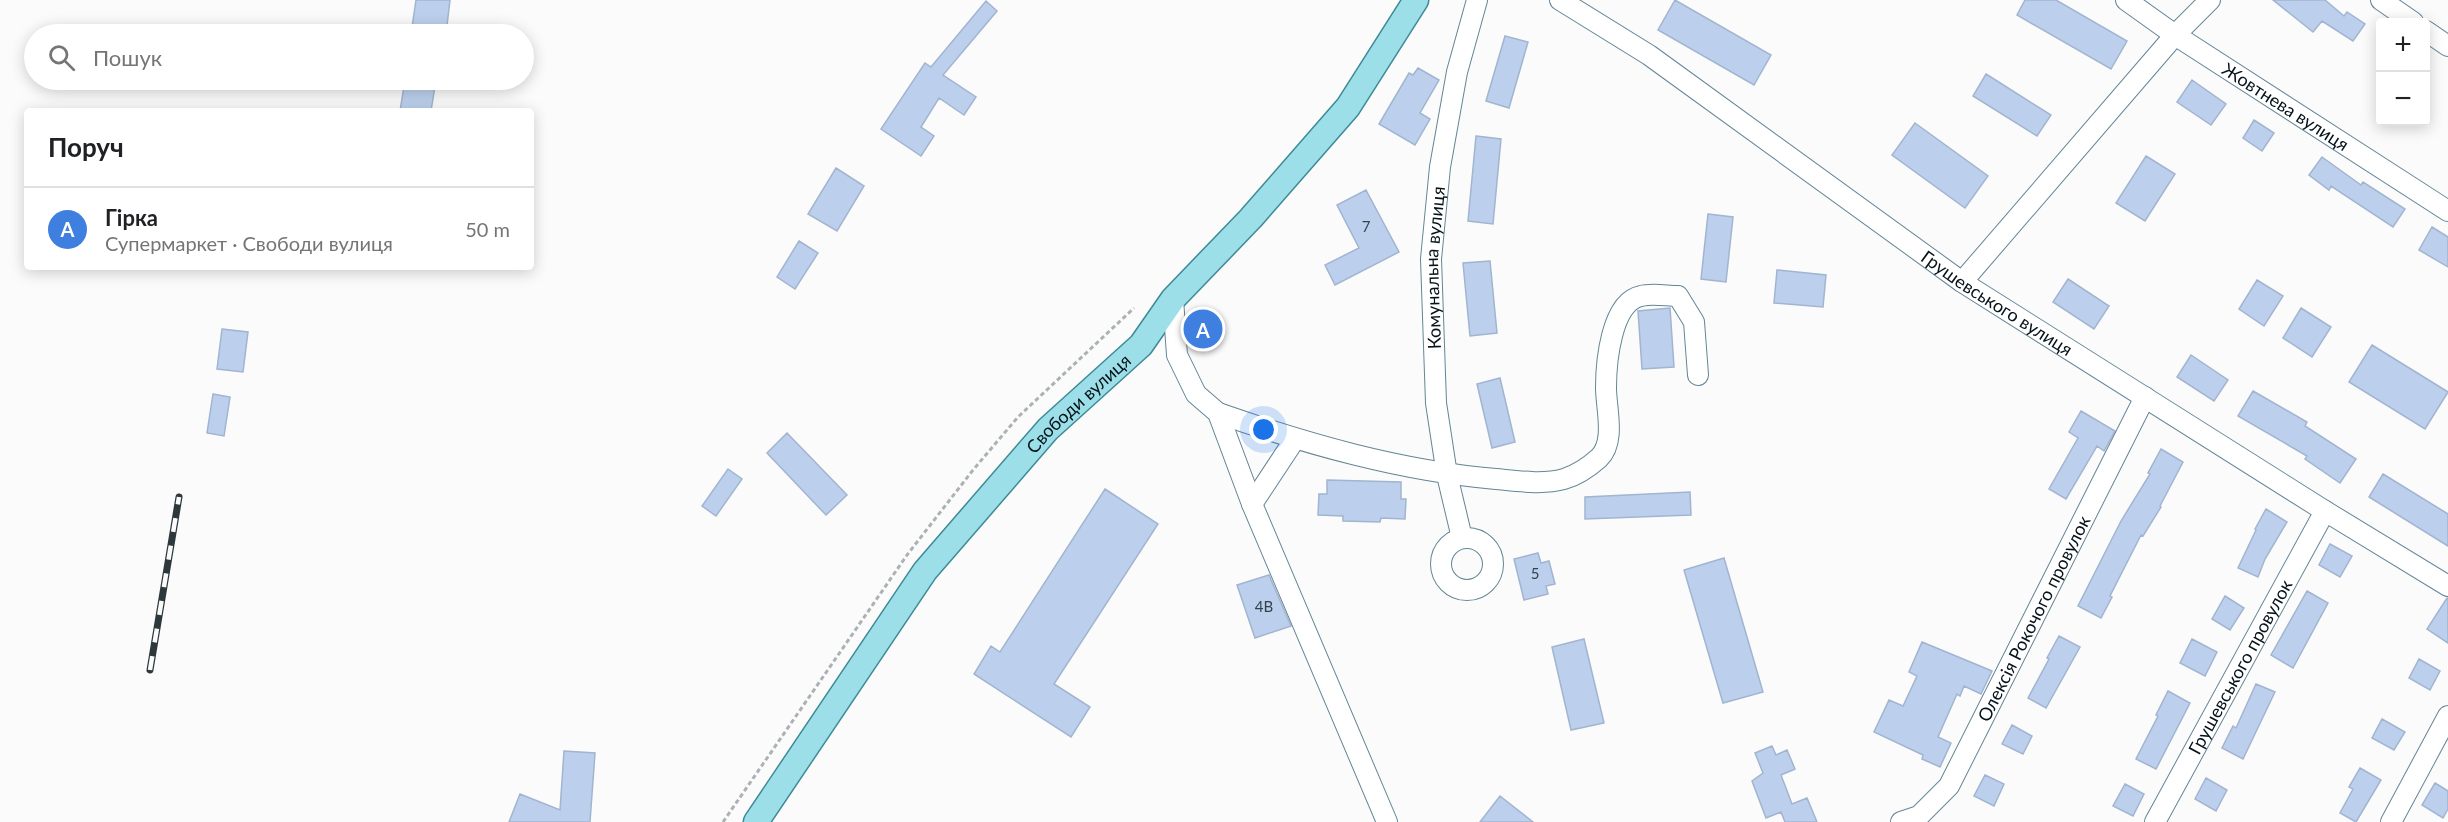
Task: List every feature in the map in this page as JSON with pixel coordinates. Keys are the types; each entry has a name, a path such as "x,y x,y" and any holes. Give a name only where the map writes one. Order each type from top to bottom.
{"main road":[{"name":"Свободи вулиця","path":"756,822 925,571 1048,429 1141,345 1173,298 1251,218 1348,107 1416,0"}],"street":[{"name":"Комунальна вулиця","path":"1461,538 1447,475 1436,403 1431,259 1440,167 1457,72 1477,0"},
{"name":"Грушевського вулиця","path":"1560,0 1649,55 1962,282 2448,586"},
{"name":"Жовтнева вулиця","path":"2126,0 2175,35 2448,210"},
{"path":"1962,282 2175,35 2210,0"},
{"path":"2381,0 2407,18"},
{"path":"2430,34 2448,46"},
{"path":"1173,298 1177,355 1196,394 1218,412 1295,439 1447,475 1526,481 1563,479 1584,470 1602,456 1609,439 1606,386 1613,327 1624,306 1640,296 1678,296 1694,322 1698,375"},
{"name":"Олексія Рокочого провулок","path":"1901,822 1919,816 1949,786 2145,398"},
{"path":"1218,412 1252,504 1387,822"},
{"path":"1252,504 1295,439"},
{"name":"Грушевського провулок","path":"2155,822 2325,511"},
{"path":"2391,822 2448,716"}],"building":[{"path":"416,0 450,0 447,24 412,24"},
{"path":"1675,0 1771,55 1754,85 1658,30"},
{"path":"2025,0 2056,0 2127,41 2111,69 2017,15"},
{"path":"2273,0 2325,0 2344,16 2347,12 2365,24 2353,41 2322,21 2313,32"},
{"path":"986,1 997,11 943,75 976,97 964,115 939,98 921,127 934,136 921,156 881,129 925,63 931,67"},
{"path":"1505,36 1528,42 1509,108 1486,101"},
{"path":"1418,68 1439,80 1420,113 1430,119 1415,145 1379,124 1409,73 1413,75"},
{"path":"1986,74 2051,115 2037,136 1973,96"},
{"path":"2192,80 2226,104 2211,125 2177,102"},
{"path":"403,90 434,90 431,108 400,108"},
{"path":"2254,120 2274,133 2262,151 2243,138"},
{"path":"1915,123 1988,176 1965,208 1892,155"},
{"path":"1476,136 1501,139 1493,224 1468,221"},
{"path":"2146,156 2175,174 2145,221 2116,203"},
{"path":"2322,157 2361,185 2363,182 2405,209 2393,227 2331,186 2329,190 2309,175"},
{"path":"836,168 864,186 837,231 808,214"},
{"path":"1366,190 1399,252 1335,285 1325,265 1359,248 1337,205"},
{"path":"1708,214 1733,217 1726,282 1701,279"},
{"path":"2432,227 2448,237 2448,267 2419,250"},
{"path":"799,241 818,253 795,289 777,277"},
{"path":"1490,261 1497,333 1470,336 1463,263"},
{"path":"1777,270 1826,275 1823,307 1774,303"},
{"path":"2068,279 2109,306 2094,329 2053,302"},
{"path":"2257,280 2283,296 2264,326 2239,309"},
{"path":"1670,308 1674,367 1642,369 1638,311"},
{"path":"2301,308 2331,327 2312,357 2283,338"},
{"path":"1193,316 1215,318 1212,347 1190,345"},
{"path":"222,329 248,332 243,372 217,369"},
{"path":"2372,345 2448,392 2425,429 2349,382"},
{"path":"2191,355 2228,380 2214,401 2177,377"},
{"path":"1500,378 1515,442 1492,448 1477,384"},
{"path":"2253,391 2307,422 2305,426 2356,459 2340,483 2305,459 2307,456 2238,416"},
{"path":"213,394 230,397 224,436 207,433"},
{"path":"2081,411 2115,431 2104,451 2097,446 2066,499 2049,489 2078,438 2069,432"},
{"path":"787,433 847,495 826,515 767,453"},
{"path":"2161,449 2183,462 2161,507 2143,536 2141,535 2101,618 2078,606 2121,521 2150,474 2148,473"},
{"path":"728,469 742,479 716,516 702,506"},
{"path":"2383,474 2448,514 2448,546 2369,497"},
{"path":"1327,480 1401,482 1401,499 1406,499 1405,519 1381,518 1380,522 1343,521 1343,516 1318,515 1319,494 1327,494"},
{"path":"1105,489 1158,524 1054,684 1090,707 1071,737 974,674 991,646 1000,652"},
{"path":"1690,492 1691,515 1585,519 1585,497"},
{"path":"2266,509 2287,522 2265,559 2258,577 2238,568"},
{"path":"2330,544 2352,556 2340,577 2319,565"},
{"path":"1538,553 1541,563 1549,561 1555,584 1546,586 1548,594 1524,600 1514,559"},
{"path":"1724,558 1763,692 1723,703 1684,570"},
{"path":"1269,575 1291,626 1255,638 1237,585"},
{"path":"2307,591 2328,603 2293,668 2271,655"},
{"path":"2225,596 2244,608 2230,630 2212,619"},
{"path":"2448,598 2448,643 2427,629"},
{"path":"2059,636 2080,647 2046,708 2028,698"},
{"path":"1584,639 1604,723 1571,730 1552,647"},
{"path":"2192,639 2217,652 2205,676 2180,663"},
{"path":"1922,642 1992,671 1981,694 1964,686 1960,696 1957,694 1938,737 1951,743 1940,767 1922,759 1923,755 1874,732 1889,700 1903,706 1917,676 1909,672"},
{"path":"2419,659 2440,671 2430,690 2409,678"},
{"path":"2256,684 2275,692 2243,759 2222,748 2233,726 2236,728"},
{"path":"2168,691 2190,703 2156,769 2136,759"},
{"path":"2382,719 2405,732 2394,750 2372,738"},
{"path":"2012,725 2032,736 2023,754 2002,744"},
{"path":"1772,746 1776,755 1787,750 1795,769 1781,775 1792,804 1807,798 1817,822 1785,822 1781,812 1766,818 1752,781 1763,773 1755,753"},
{"path":"564,751 595,753 590,822 509,822 520,794 560,810"},
{"path":"2360,768 2381,780 2356,822 2340,813 2353,789 2349,787"},
{"path":"1985,775 2004,784 1994,806 1974,796"},
{"path":"2206,778 2227,790 2216,811 2195,799"},
{"path":"2435,783 2448,791 2448,809 2443,818 2422,805"},
{"path":"2125,784 2144,794 2133,816 2113,806"},
{"path":"1500,796 1533,822 1480,822"}],"railway":[{"path":"150,670 179,497"}],"place":[{"name":"Гірка","path":"1203,329"}]}
